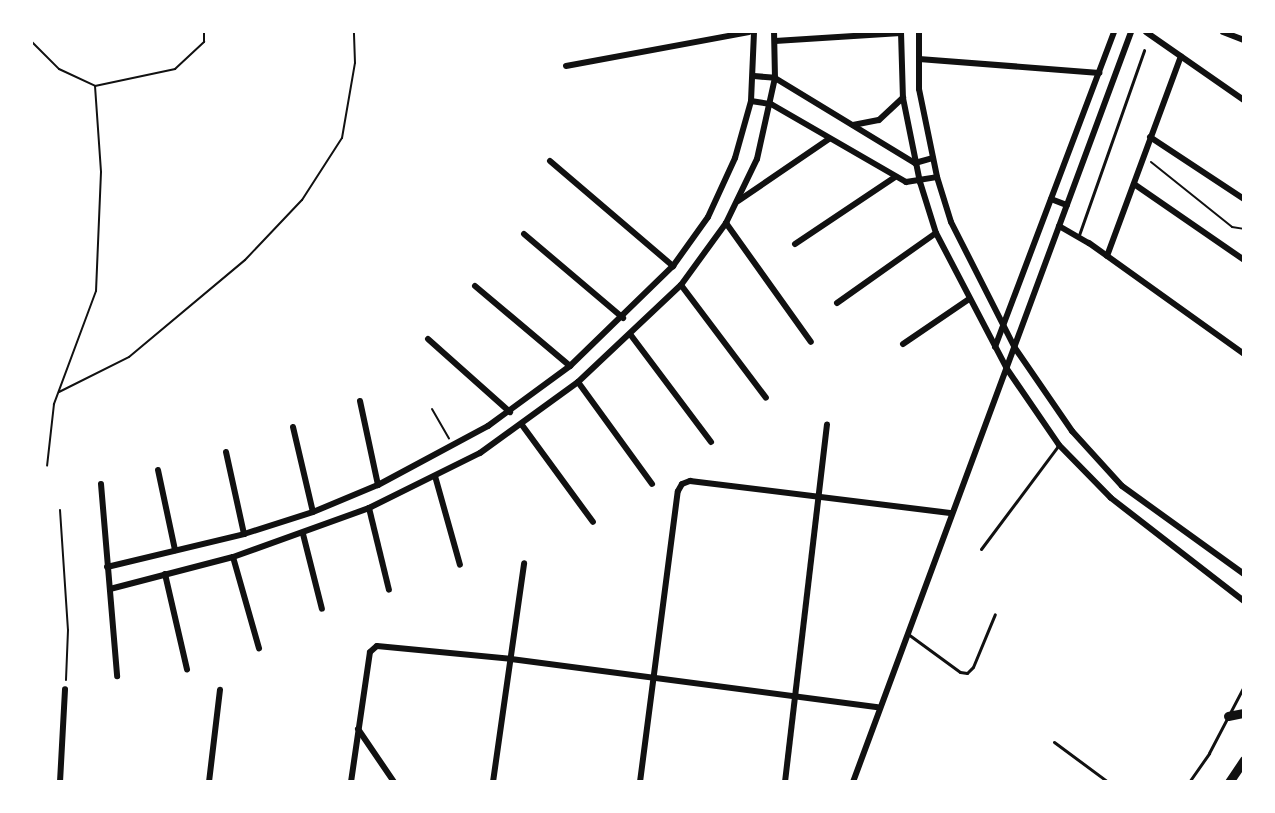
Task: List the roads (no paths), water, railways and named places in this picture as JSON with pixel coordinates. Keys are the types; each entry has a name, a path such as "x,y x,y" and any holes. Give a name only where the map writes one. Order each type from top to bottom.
{"main road":[{"path":"1228,716 1244,713"},
{"path":"1229,782 1244,760"}],"street":[{"path":"566,66 749,32"},
{"path":"107,567 244,534 313,512 378,485 454,446 510,412 570,366 623,318 673,267 724,188 751,101 754,76 754,32"},
{"path":"110,588 233,557 303,534 369,508 435,476 522,425 578,382 681,285 726,224 757,159 771,104 774,78 774,32"},
{"path":"775,41 901,32 903,99 915,163 936,233 1007,369 1059,445 1111,498 1244,601"},
{"path":"920,32 919,89 937,177 951,222 1015,348 1072,431 1122,486 1244,574"},
{"path":"995,347 1114,32"},
{"path":"853,782 878,707 1015,348 1131,32"},
{"path":"1146,32 1244,100"},
{"path":"1223,32 1244,40"},
{"path":"1107,256 1181,56"},
{"path":"919,60 1100,73"},
{"path":"754,76 774,78 915,163 932,158"},
{"path":"853,125 879,120 903,99"},
{"path":"751,101 771,104 909,183 937,177"},
{"path":"1150,137 1244,199"},
{"path":"738,201 829,139"},
{"path":"550,160 673,267"},
{"path":"795,244 895,177"},
{"path":"1134,184 1244,260"},
{"path":"1051,199 1066,205"},
{"path":"726,224 811,342"},
{"path":"1059,226 1107,256 1244,354"},
{"path":"837,303 936,233"},
{"path":"524,234 623,318"},
{"path":"681,285 766,398"},
{"path":"475,286 570,366"},
{"path":"903,344 969,299"},
{"path":"630,334 711,442"},
{"path":"428,339 510,412"},
{"path":"578,382 652,484"},
{"path":"360,401 378,485"},
{"path":"785,782 827,424"},
{"path":"522,425 593,522"},
{"path":"293,428 313,512"},
{"path":"226,452 244,534"},
{"path":"158,470 175,550"},
{"path":"435,476 459,565"},
{"path":"639,781 678,491 690,481 952,513"},
{"path":"100,484 117,676"},
{"path":"369,508 388,590"},
{"path":"303,534 322,609"},
{"path":"233,557 258,648"},
{"path":"493,782 524,563"},
{"path":"165,574 187,669"},
{"path":"351,782 373,647 511,659 878,707"},
{"path":"60,782 65,689"},
{"path":"208,782 220,690"},
{"path":"358,729 394,782"}],"lane":[{"path":"1078,237 1144,50"},
{"path":"981,549 1059,445"},
{"path":"906,633 960,672 967,673 973,667 994,614"},
{"path":"1189,782 1244,686"},
{"path":"1054,742 1108,782"}]}
